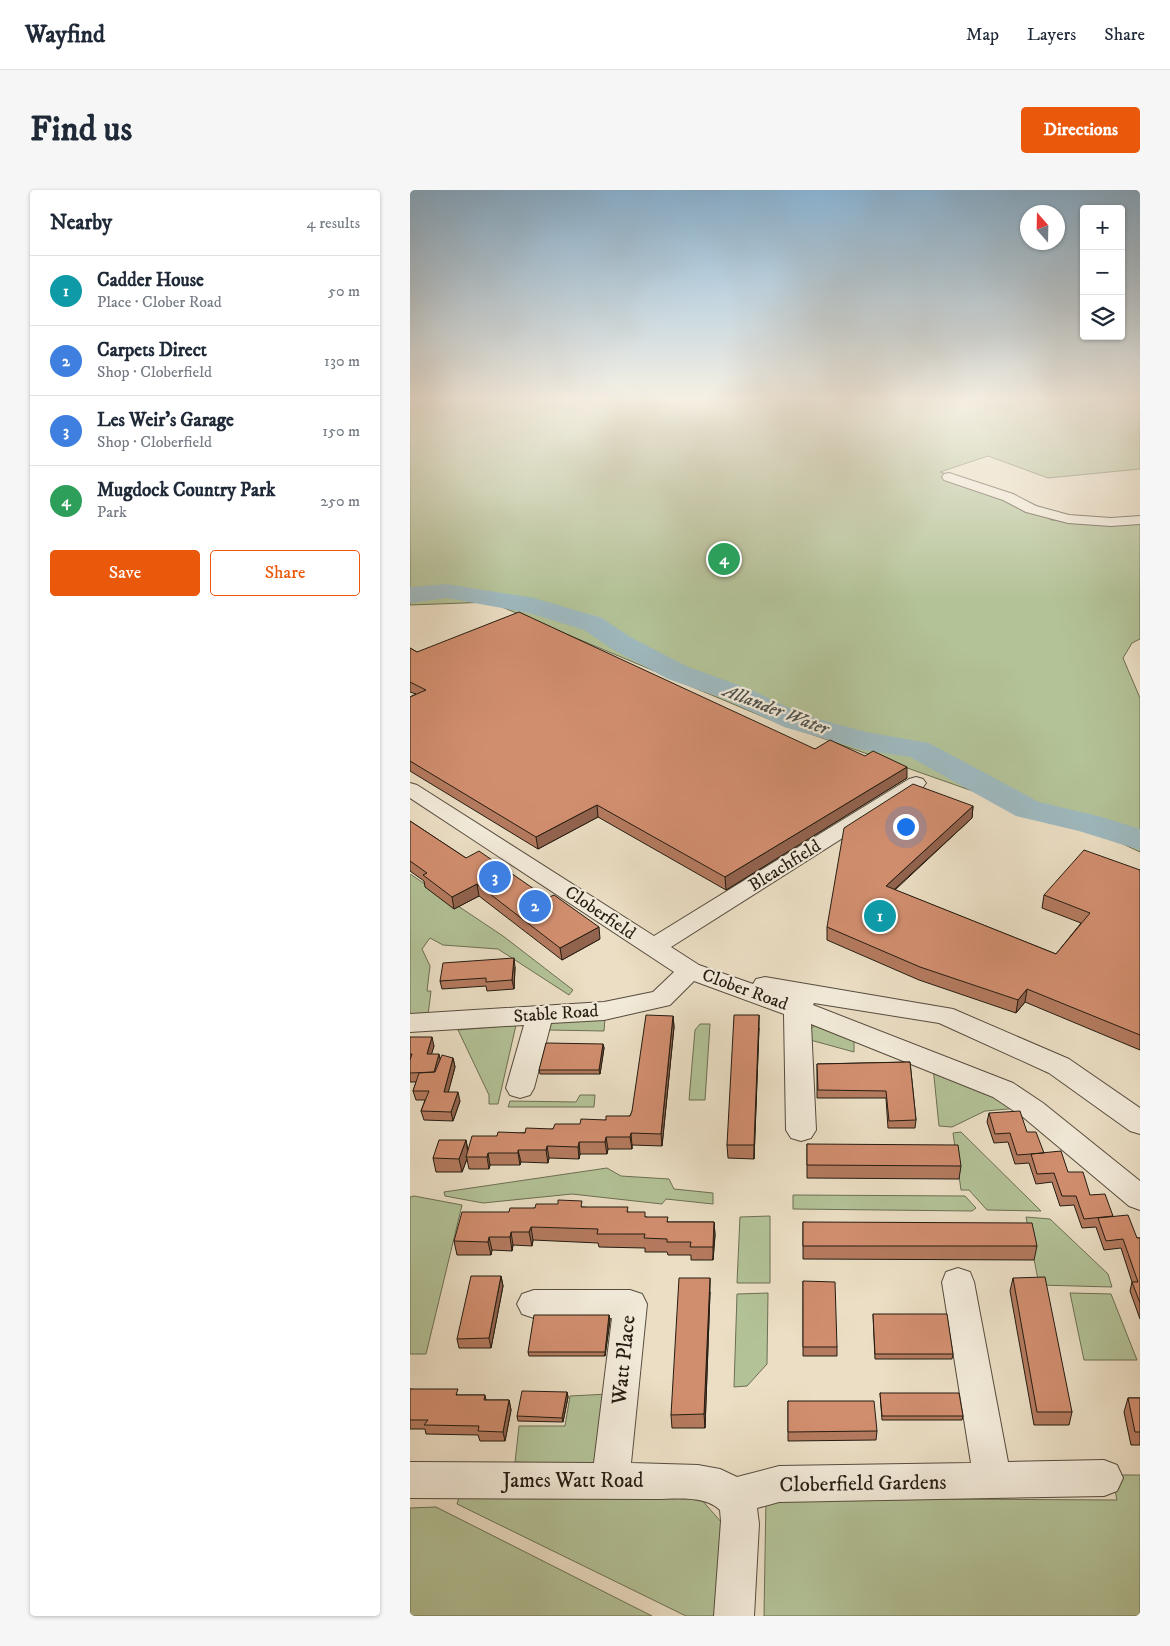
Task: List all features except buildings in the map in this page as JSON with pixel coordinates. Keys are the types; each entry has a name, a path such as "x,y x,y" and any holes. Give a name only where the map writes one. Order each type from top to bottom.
{"street":[{"path":"949,477 1008,497 1032,509 1068,520 1111,522 1140,520"},
{"name":"Bleachfield","path":"653,948 916,783"},
{"name":"Cloberfield","path":"410,789 653,948 690,970"},
{"name":"Clober Road","path":"690,970 802,1001 1003,1090 1033,1110 1140,1198"},
{"name":"Stable Road","path":"410,1023 604,1011 661,999 690,970"},
{"path":"801,1130 802,1001"},
{"name":"Clober Road","path":"802,1001 944,1015 1059,1066 1140,1123"},
{"path":"520,1088 540,1015"},
{"path":"958,1282 993,1481"},
{"name":"Watt Place","path":"534,1304 630,1304 611,1481"},
{"name":"Cloberfield Gardens","path":"733,1496 779,1484 1104,1478"},
{"name":"James Watt Road","path":"410,1480 611,1481 701,1484 723,1488 733,1496"},
{"path":"733,1496 739,1510 740,1524 734,1616"}],"green space":[{"path":"410,467 956,467 940,472 1002,491 1051,520 1113,525 1140,523 1140,639 1132,643 1123,658 1140,698 1140,852 1123,844 771,720 490,602 410,605"},
{"path":"1017,467 1140,467 1140,469 1048,478"},
{"path":"410,874 503,936 573,990 569,995 498,949 443,945 430,938 422,949 430,966 427,991 431,991 428,1015 410,1017"},
{"path":"605,1018 604,1031 549,1030 549,1023"},
{"path":"700,1024 710,1024 705,1100 689,1100 695,1030"},
{"path":"516,1025 498,1104 489,1104 489,1095 458,1030"},
{"path":"815,1026 854,1041 854,1052 803,1038 805,1031"},
{"path":"933,1067 1019,1108 985,1111 952,1127 939,1126"},
{"path":"580,1095 595,1095 594,1107 508,1107 510,1101 576,1102"},
{"path":"961,1132 1041,1211 987,1210 969,1190 961,1190 953,1133"},
{"path":"607,1168 621,1176 669,1179 674,1189 713,1193 713,1204 666,1199 662,1204 572,1194 483,1203 445,1196 444,1192"},
{"path":"793,1195 965,1196 976,1208 972,1211 793,1209"},
{"path":"414,1196 462,1205 426,1354 410,1354 410,1197"},
{"path":"770,1216 770,1283 737,1283 740,1217"},
{"path":"1026,1217 1050,1219 1108,1274 1112,1287 1039,1285"},
{"path":"768,1293 767,1364 747,1386 734,1387 737,1294"},
{"path":"1070,1293 1111,1294 1137,1360 1084,1360"},
{"path":"609,1394 594,1465 515,1462 519,1426 565,1426 570,1396"},
{"path":"1112,1475 1140,1475 1140,1616 764,1616 766,1498 1117,1500"},
{"path":"460,1494 700,1498 722,1523 714,1616 686,1616 457,1504"},
{"path":"436,1507 652,1616 410,1616 410,1508"}],"waterway":[{"name":"Allander Water","path":"410,595 447,591 534,606 593,624 621,643 678,673 737,694 794,721 863,741 918,749 1028,809 1090,824 1140,840"}],"place":[{"name":"Mugdock Country Park","path":"724,559"},
{"name":"Les Weir's Garage","path":"495,877"},
{"name":"Carpets Direct","path":"535,906"},
{"name":"Cadder House","path":"880,916"}]}
